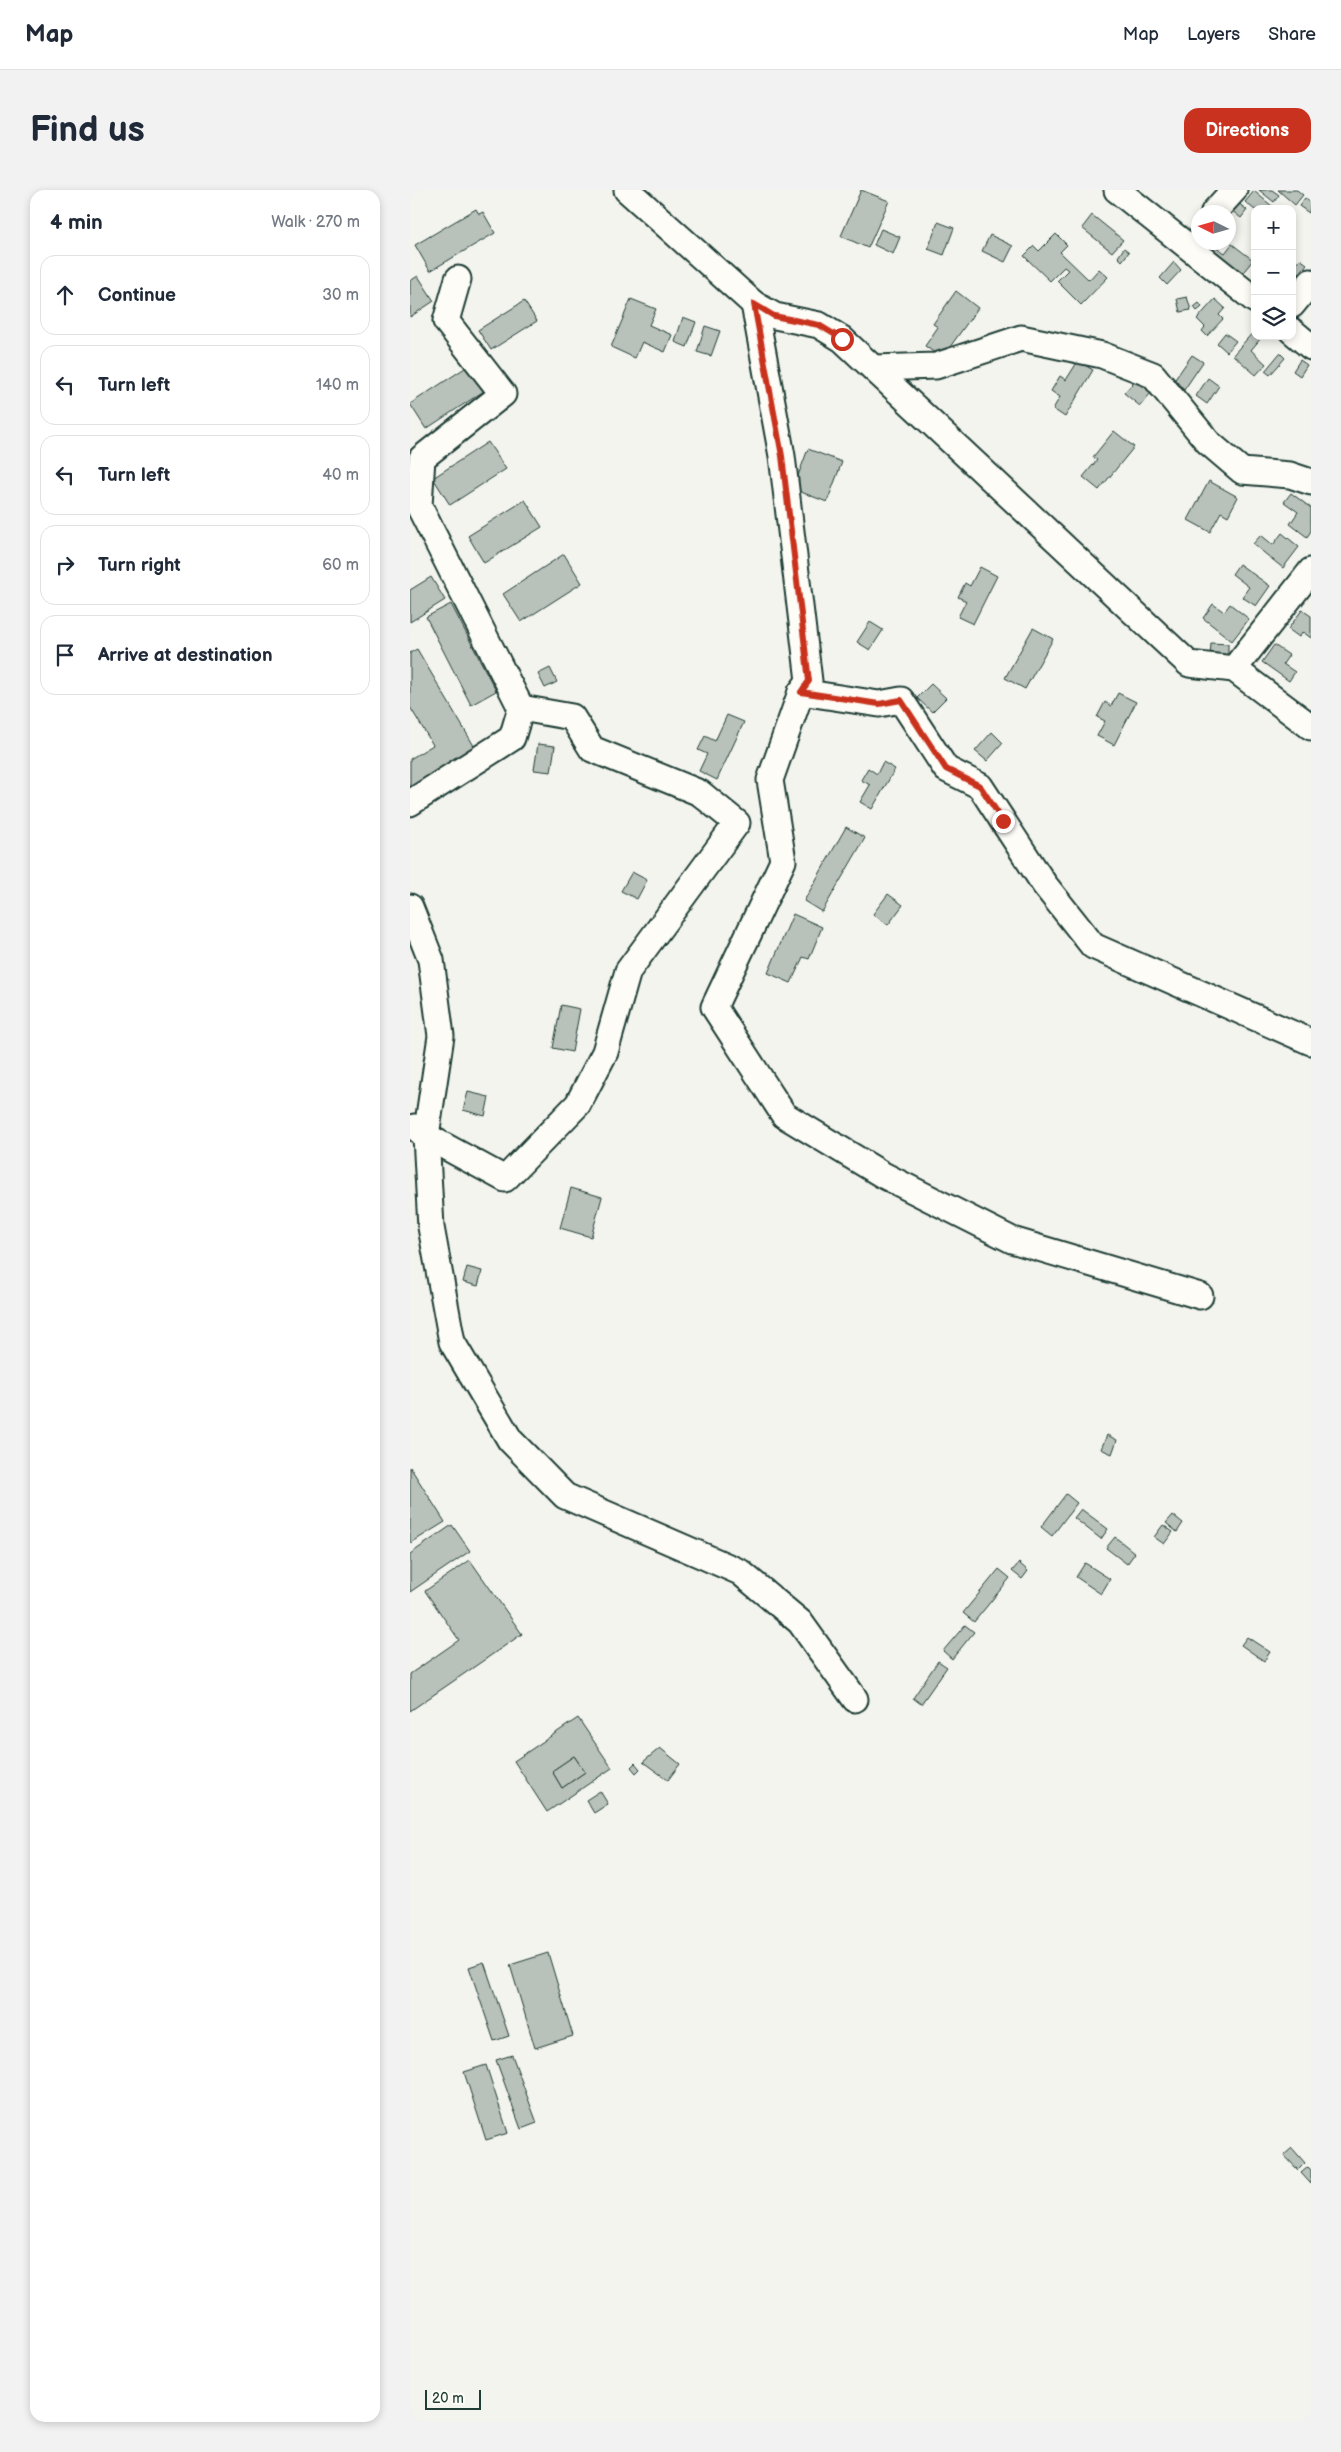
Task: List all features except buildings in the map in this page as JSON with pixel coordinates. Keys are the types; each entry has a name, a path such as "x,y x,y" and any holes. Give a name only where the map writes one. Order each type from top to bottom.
{"street":[{"path":"627,190 754,304 774,316 819,325 842,339 1189,664 1234,669 1311,727"},
{"path":"1116,190 1191,237"},
{"path":"1220,205 1234,190"},
{"path":"1204,250 1251,296"},
{"path":"410,803 512,738 521,708 419,506 422,458 503,394 446,321 458,279"},
{"path":"1296,300 1311,282"},
{"path":"754,304 784,475 809,681 801,692 770,780 783,861 714,1007 784,1116 883,1175 1012,1240 1200,1296"},
{"path":"1296,334 1311,347"},
{"path":"874,368 936,366 1021,338 1102,355 1153,375 1208,442 1242,471 1290,475 1311,482"},
{"path":"1234,669 1304,597 1311,571"},
{"path":"801,692 879,704 901,700 946,769 980,786 1044,884 1093,946 1311,1042"},
{"path":"418,1130 505,1179 578,1104 605,1052 628,971 737,823 700,793 592,749 572,717 521,708"},
{"path":"410,907 432,960 441,1036 418,1130 431,1227 452,1342 510,1440 565,1496 740,1572 800,1622 856,1699"}],"route":[{"path":"842,339 819,325 774,316 754,304 782,456 809,681 801,692 879,704 901,700 946,769 980,786 1003,821"}]}
